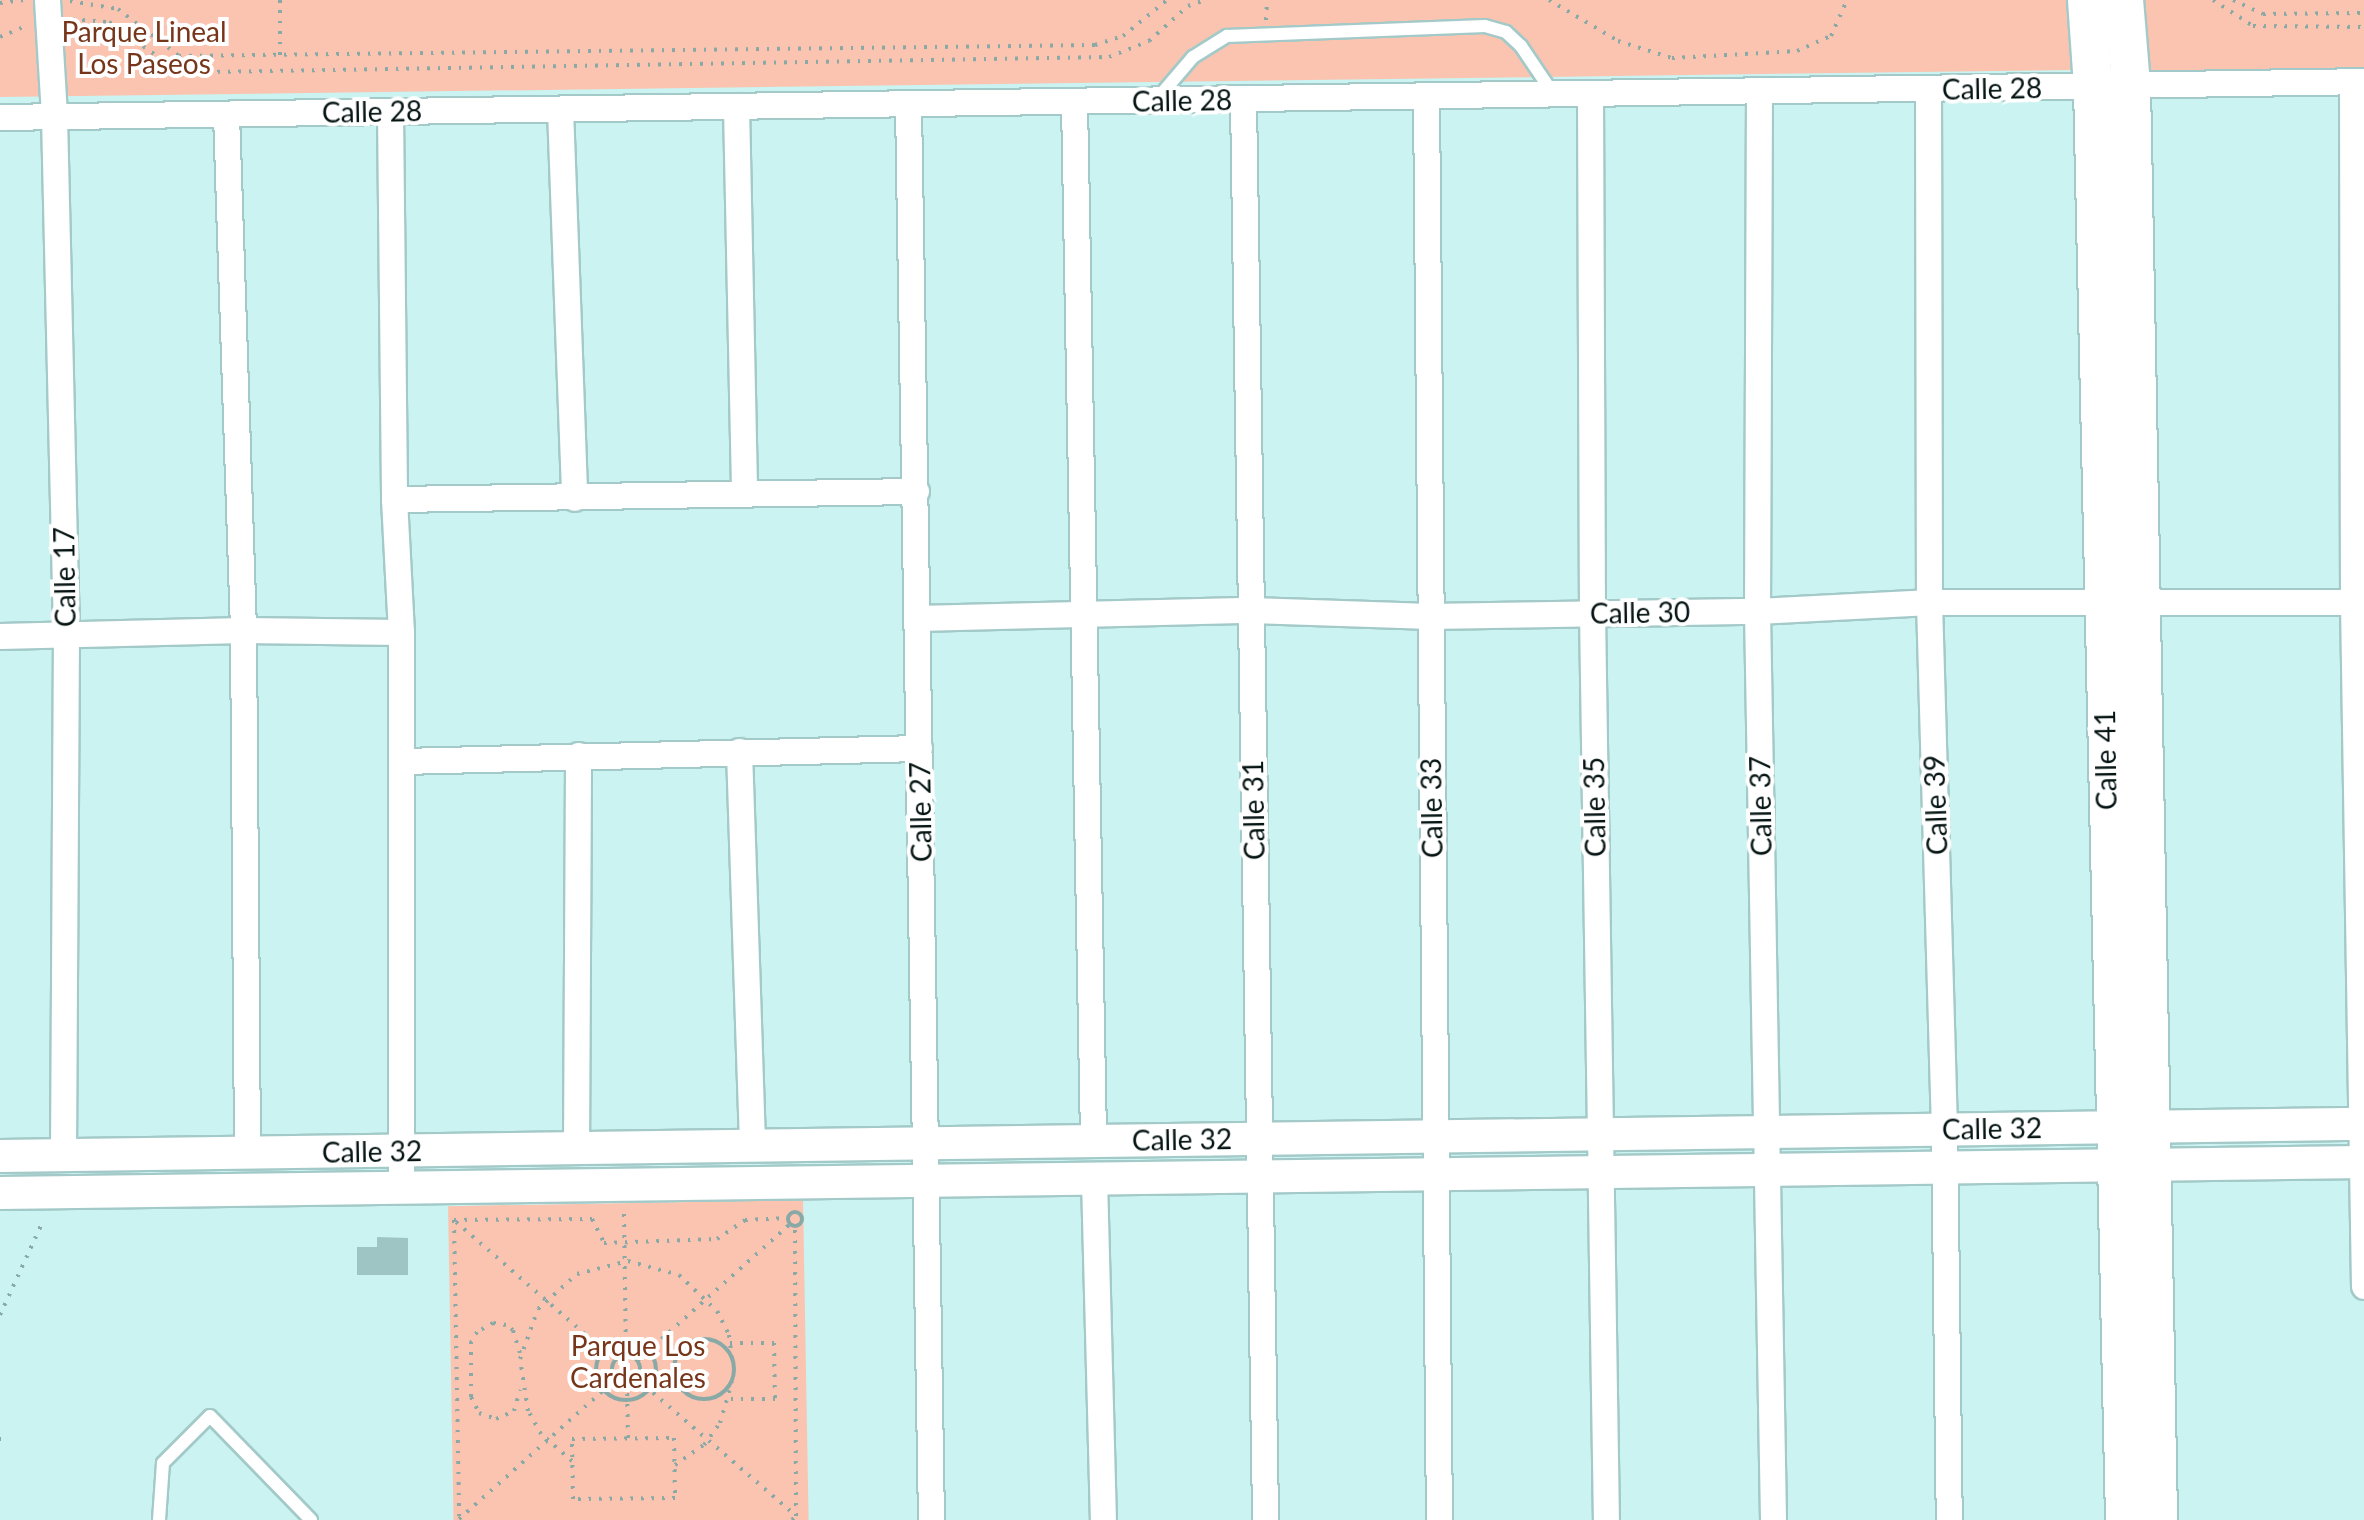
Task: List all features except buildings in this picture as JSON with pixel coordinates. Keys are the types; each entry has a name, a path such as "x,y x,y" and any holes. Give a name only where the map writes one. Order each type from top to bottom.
{"main road":[{"name":"Calle 41","path":"2087,0 2112,86 2140,602 2131,1127"},
{"name":"Calle 41","path":"2124,0 2112,86 2102,600 2131,1127 2158,1520"},
{"name":"Calle 41","path":"2125,1520 2134,1166"}],"street":[{"name":"Calle 17","path":"48,10 66,634 64,1155"},
{"name":"Calle 28","path":"0,117 2358,82"},
{"path":"2358,82 2364,1286"},
{"name":"Calle 39","path":"1928,89 1929,602 1944,1128 1949,1520"},
{"name":"Calle 37","path":"1758,92 1757,610 1773,1520"},
{"name":"Calle 35","path":"1590,94 1592,612 1606,1520"},
{"name":"Calle 33","path":"1426,96 1439,1520"},
{"name":"Calle 31","path":"1243,99 1265,1520"},
{"path":"1074,101 1093,1140"},
{"name":"Calle 27","path":"908,104 931,1520"},
{"path":"736,106 744,493"},
{"path":"560,109 574,498"},
{"path":"390,111 394,499 401,632 401,1188"},
{"path":"226,114 243,630 248,1152"},
{"path":"394,499 916,490"},
{"name":"Calle 30","path":"916,618 1250,610 1428,616 2102,600 2358,602"},
{"path":"0,636 243,630 401,632"},
{"path":"402,761 919,748"},
{"path":"740,752 752,1145"},
{"path":"576,1148 578,755"},
{"name":"Calle 32","path":"0,1156 2364,1124"},
{"name":"Calle 32","path":"0,1193 2363,1162"},
{"path":"1094,1179 1103,1520"}],"lane":[{"path":"1157,100 1193,57 1228,36 1485,26 1506,32 1521,46 1554,94"},
{"path":"158,1520 163,1463 210,1416 311,1520"}],"path":[{"path":"0,3 24,0"},
{"path":"66,0 118,9 179,56 1094,45 1123,36 1167,0"},
{"path":"280,0 280,55"},
{"path":"0,37 48,10 92,17 109,22 172,67 207,72 1109,58 1149,41 1188,6 1204,0"},
{"path":"1548,0 1618,41 1672,58 1798,51 1830,36 1847,0"},
{"path":"2213,0 2253,26 2364,26"},
{"path":"2232,0 2262,14 2364,13"},
{"path":"624,1207 626,1354"},
{"path":"0,1314 48,1212"},
{"path":"454,1220 592,1219 604,1243 717,1239 745,1220 791,1223"},
{"path":"454,1220 615,1360"},
{"path":"454,1220 460,1520"},
{"path":"638,1360 791,1223"},
{"path":"791,1223 794,1518"},
{"path":"520,1359 526,1332 546,1300 577,1274 624,1262 654,1265 678,1275 707,1298 730,1343 733,1373 730,1399 708,1440 675,1465"},
{"path":"492,1323 506,1325 517,1338 521,1385 519,1401 507,1416 485,1418 474,1407 472,1342 477,1332 492,1323"},
{"path":"626,1340 649,1350 656,1367 649,1389 627,1400 604,1390 595,1370 603,1349 626,1340"},
{"path":"732,1361 722,1345 694,1340 679,1352 674,1370 681,1388 698,1398 717,1396 733,1373"},
{"path":"730,1343 774,1342 774,1399 730,1399"},
{"path":"626,1354 638,1360 641,1370 637,1379 626,1383 616,1379 612,1370 615,1360 626,1354"},
{"path":"460,1520 616,1379"},
{"path":"637,1379 794,1518"},
{"path":"626,1383 628,1441"},
{"path":"521,1385 528,1411 548,1440 572,1461"},
{"path":"674,1438 675,1498 573,1498 572,1439 628,1441 674,1438"}],"green space":[{"name":"Parque Lineal Los Paseos","path":"0,0 2069,0 2074,70 0,97"},
{"path":"2138,0 2364,0 2364,72 2152,72 2146,66"},
{"name":"Parque Los Cardenales","path":"803,1200 809,1520 454,1520 448,1206"}]}
